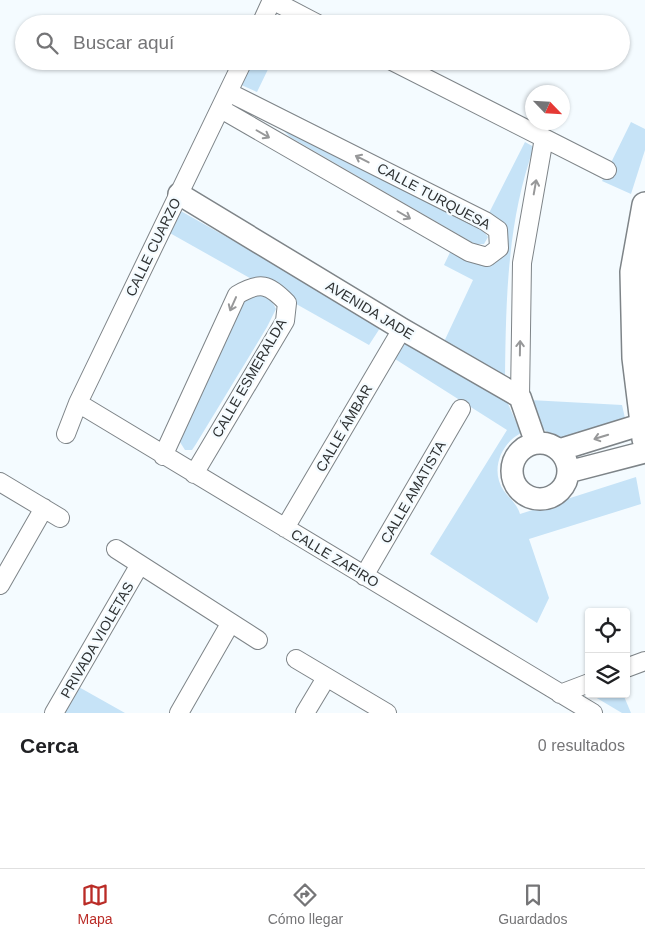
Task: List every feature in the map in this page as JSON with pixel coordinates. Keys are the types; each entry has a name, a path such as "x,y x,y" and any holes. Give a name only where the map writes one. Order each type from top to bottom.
{"main road":[{"path":"644,432 635,358 633,272 645,205"}],"street":[{"path":"265,15 272,0 301,15"},
{"name":"CALLE CUARZO","path":"66,434 78,403 239,70"},
{"path":"410,70 607,170"},
{"name":"CALLE TURQUESA","path":"221,110 468,252 487,257 499,248 498,230 484,221 228,92"},
{"path":"536,443 520,397 522,263 544,138"},
{"name":"AVENIDA JADE","path":"179,194 402,329 520,397"},
{"name":"CALLE ESMERALDA","path":"163,456 236,295 252,285 273,288 287,303 284,321 194,474"},
{"name":"CALLE ÁMBAR","path":"286,528 402,329"},
{"name":"CALLE ZAFIRO","path":"78,403 163,456 593,713"},
{"name":"CALLE AMATISTA","path":"364,576 461,409"},
{"path":"559,450 644,432"},
{"path":"536,443 552,446 559,450 564,456 568,472 561,489 554,495 536,499 520,492 512,476 512,466 520,450 536,443"},
{"path":"568,472 645,452"},
{"path":"0,482 60,518"},
{"path":"0,585 44,508"},
{"name":"PRIVADA VIOLETAS","path":"116,550 258,640"},
{"name":"PRIVADA VIOLETAS","path":"54,713 139,566"},
{"path":"178,713 230,624"},
{"path":"296,660 387,713"},
{"path":"630,667 645,661"},
{"path":"305,713 326,678"},
{"path":"560,694 585,685"}],"shaded area":[{"path":"246,70 268,70 257,92 239,84"},
{"path":"631,122 645,129 645,150 631,194 602,181"},
{"path":"284,131 293,132 481,228 488,237 484,244 475,244 290,137"},
{"path":"525,142 534,147 525,175 513,232 507,290 505,378 442,346 473,280 444,265 453,246 500,251 502,227 489,213"},
{"path":"179,210 382,325 369,345 168,232"},
{"path":"257,292 270,297 276,309 196,444 192,450 185,450 178,439 245,296"},
{"path":"407,340 505,397 521,433 503,451 499,459 498,475 504,491 515,504 520,514 636,477 641,504 529,539 549,598 537,623 430,554 507,430 395,359"},
{"path":"530,400 622,405 625,418 558,442 537,423"},
{"path":"77,686 125,713 63,713"},
{"path":"597,698 625,698 631,713 622,713"}]}
